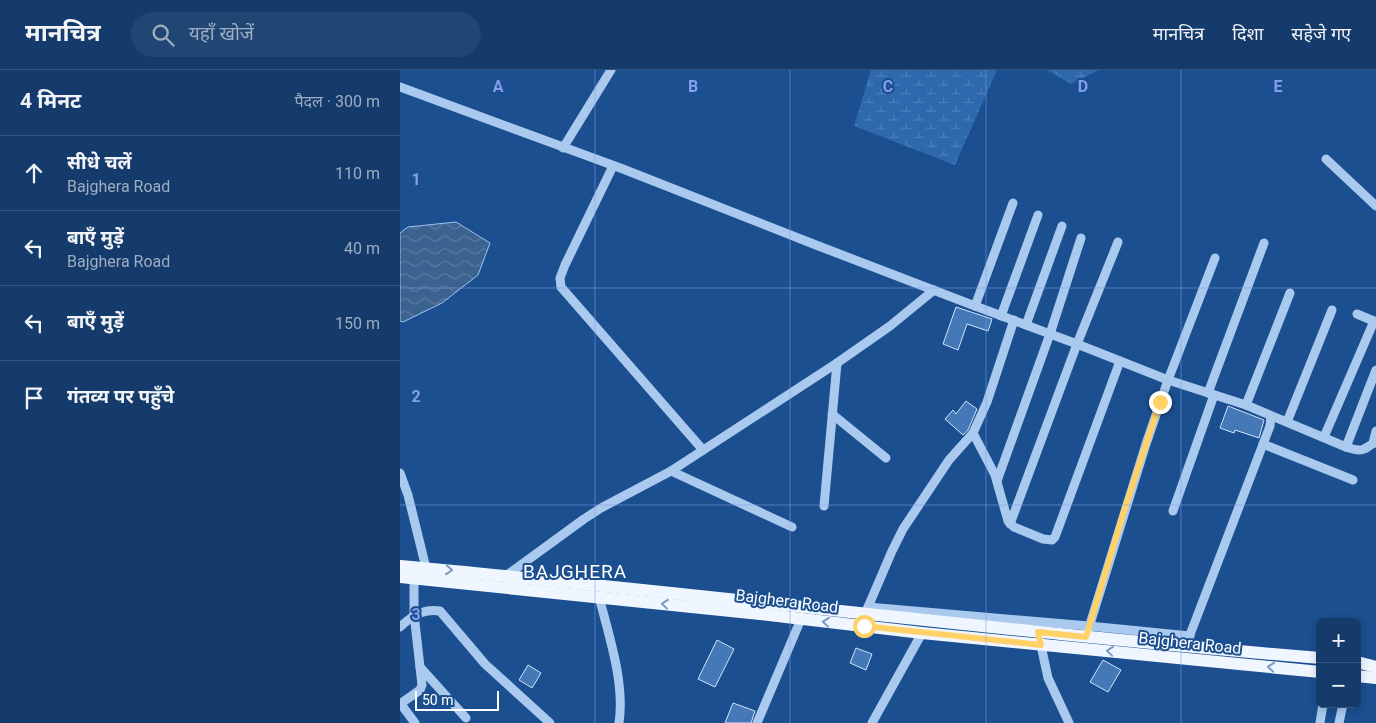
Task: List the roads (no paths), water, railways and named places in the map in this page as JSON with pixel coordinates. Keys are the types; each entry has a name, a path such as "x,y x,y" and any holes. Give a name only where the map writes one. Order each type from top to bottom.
{"main road":[{"name":"Bajghera Road","path":"400,566 420,573 599,597 922,633 1039,638 1087,632 1316,658"},
{"name":"Bajghera Road","path":"400,577 420,573 507,575 867,611 1039,638 1316,672"},
{"path":"1361,663 1376,667"}],"street":[{"path":"563,148 611,70"},
{"path":"400,87 613,166 1120,362 1168,380 1246,405 1346,447 1360,450 1375,443 1376,430"},
{"path":"1326,159 1376,206"},
{"path":"613,166 565,265 560,278 561,287 703,450"},
{"path":"975,306 1013,203"},
{"path":"1001,316 1038,216"},
{"path":"1026,325 1062,226"},
{"path":"997,481 1050,334 1081,238"},
{"path":"1010,524 1077,344 1118,242"},
{"path":"1173,510 1264,243"},
{"path":"1014,320 987,402 973,432 949,460 903,529 867,611 1087,632 1146,444 1168,380 1215,258"},
{"path":"507,575 584,518 671,471 837,363 890,326 934,290"},
{"path":"1246,405 1290,294"},
{"path":"1287,422 1332,310"},
{"path":"1324,437 1375,321 1357,314"},
{"path":"973,432 993,470 1010,524 1052,540 1055,537 1120,362"},
{"path":"824,506 837,363"},
{"path":"1346,447 1376,370"},
{"path":"832,414 886,458"},
{"path":"1188,642 1270,426 1271,416"},
{"path":"1263,444 1353,480"},
{"path":"671,471 792,527"},
{"path":"400,473 408,495 420,573 414,614 422,682 421,689 400,704 415,723"},
{"path":"599,597 618,679 619,723"},
{"path":"400,626 414,614 430,610 440,611 485,664 550,723"},
{"path":"757,723 801,619"},
{"path":"872,723 922,633"},
{"path":"1039,638 1048,678 1069,723"},
{"path":"420,666 466,718"},
{"path":"1320,723 1322,708"},
{"path":"1339,723 1342,708"}],"water":[{"path":"456,222 490,243 478,275 442,303 403,322 400,321 400,233 408,227"}],"district":[{"name":"BAJGHERA","path":"575,571"}]}
